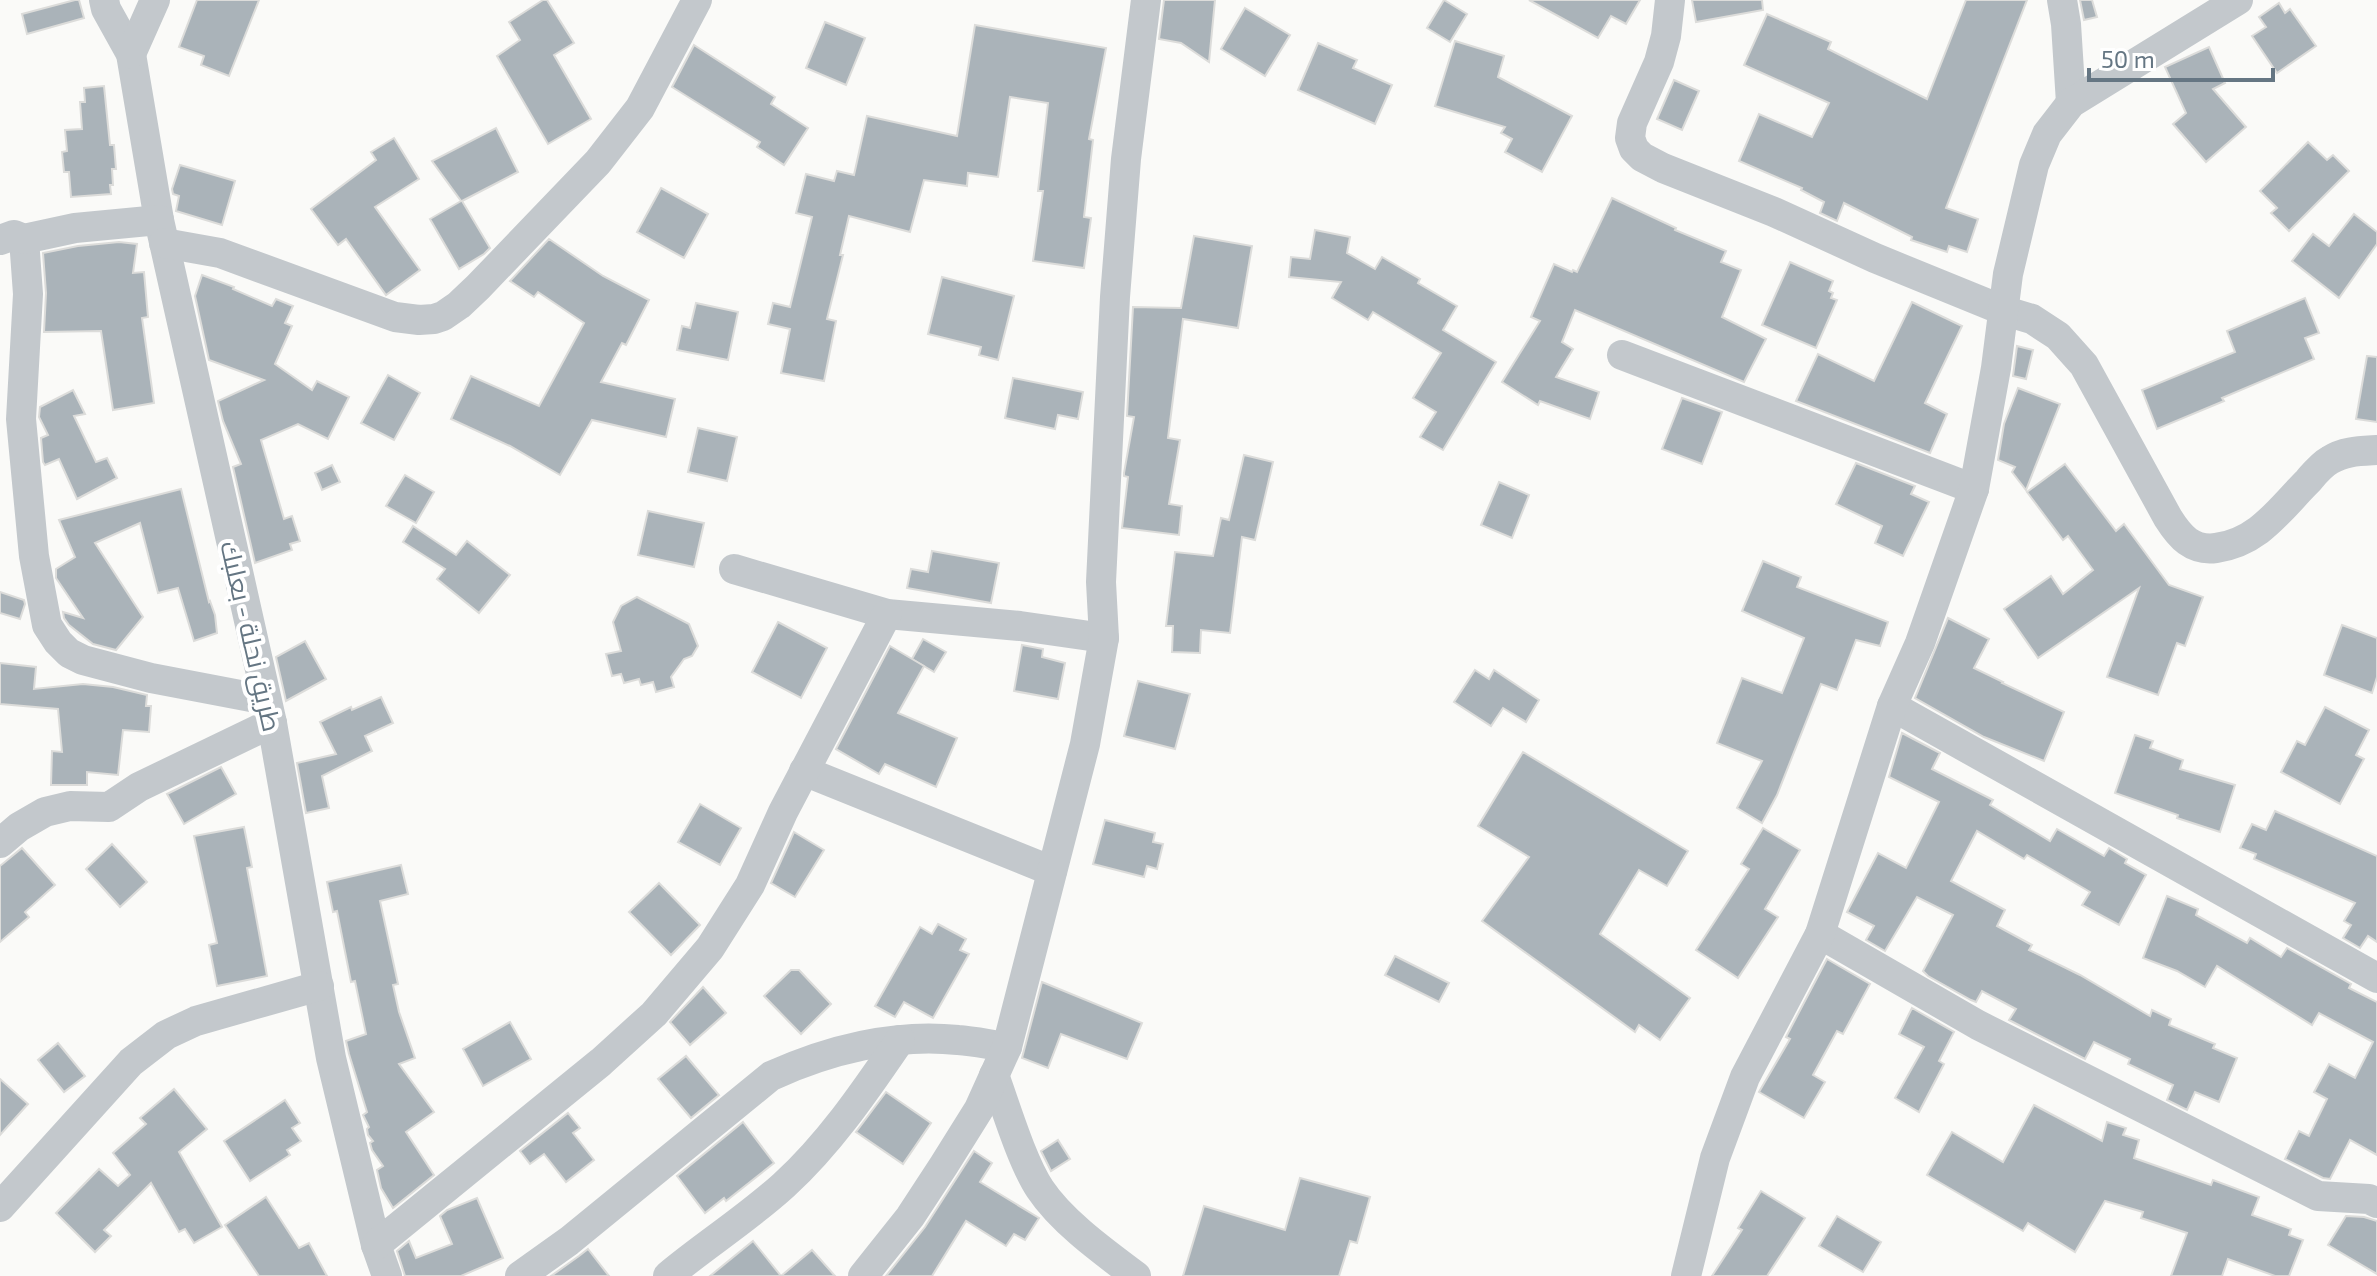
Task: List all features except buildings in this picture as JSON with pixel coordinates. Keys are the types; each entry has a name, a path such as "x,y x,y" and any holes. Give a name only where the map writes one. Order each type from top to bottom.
{"street":[{"name":"طريق نحلة - بعلبك","path":"104,0 131,54 162,231 269,712 331,1058 376,1245 387,1276"},
{"path":"131,54 155,0"},
{"path":"269,712 83,660 69,653 47,625 34,556 21,419 28,294 12,240 75,228 162,231 395,317 419,320 443,316 478,287 598,162 640,108 697,0"},
{"path":"863,1276 910,1217 944,1165 979,1109 1007,1047 1085,744 1104,638 1101,582 1115,297 1126,159 1146,0"},
{"path":"1670,0 1659,62 1632,123 1630,138 1634,149 1663,168 1774,212 1875,258 2032,319 2058,336 2084,365 2177,532 2186,541 2203,550 2238,543 2256,533 2328,461 2343,453 2377,450"},
{"path":"2062,0 2071,103"},
{"path":"1686,1276 1715,1158 1745,1077 1820,934 1892,706 1920,643 1974,489 2005,311 2008,274 2034,165 2047,134 2071,103 2238,0"},
{"path":"1622,355 1974,489"},
{"path":"734,569 887,614 1020,626 1104,638"},
{"path":"376,1245 601,1062 654,1014 710,948 750,885 804,771 887,614"},
{"path":"1892,706 2377,978"},
{"path":"0,843 45,812 70,806 109,807 269,712"},
{"path":"804,771 1052,871"},
{"path":"1820,934 1978,1025 2318,1196 2369,1199 2377,1203"},
{"path":"0,1207 131,1062 166,1035 196,1021 319,986"},
{"path":"520,1276 569,1241 771,1076 804,1061 836,1052 900,1040 957,1040 1007,1047"},
{"path":"668,1276 783,1186 814,1155 846,1117 900,1040"},
{"path":"994,1075 1040,1189 1070,1222 1136,1276"}]}
